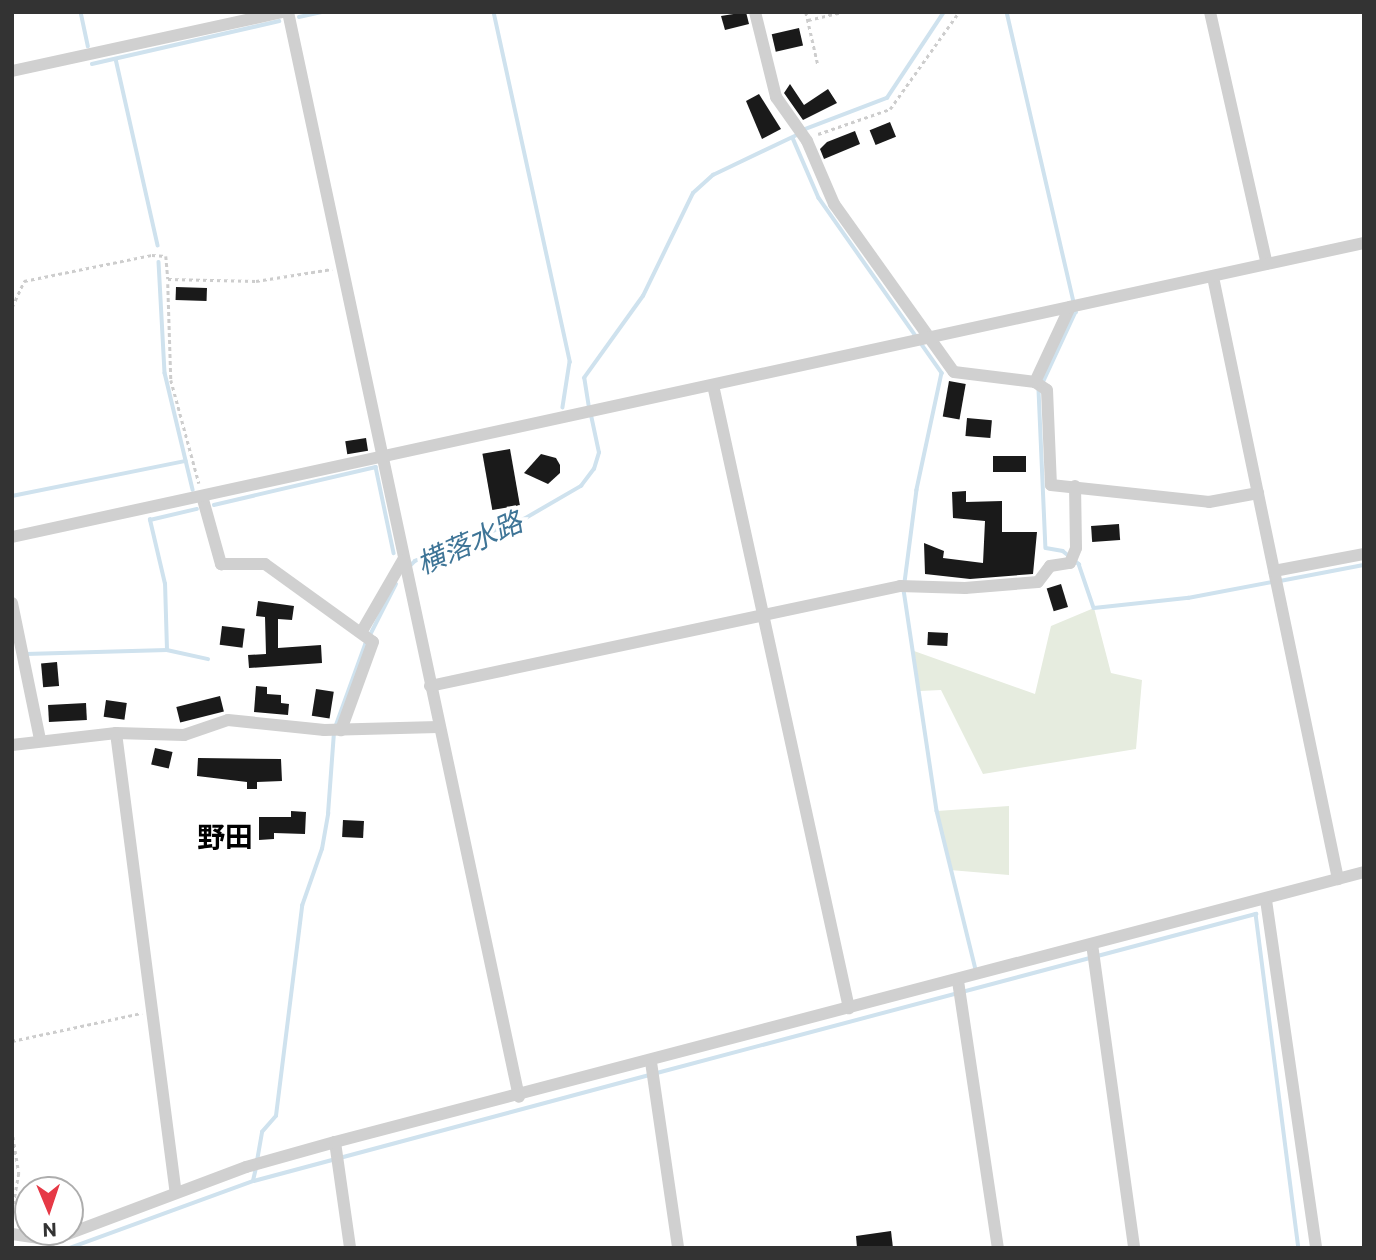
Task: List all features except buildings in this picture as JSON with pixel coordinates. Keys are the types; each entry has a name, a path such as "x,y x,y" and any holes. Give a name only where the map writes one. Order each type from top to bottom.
{"street":[{"path":"12,71 283,12"},
{"path":"288,12 438,727 519,1097"},
{"path":"755,12 776,97 807,141 834,204 954,372 1035,382 1047,390 1051,485 1209,502 1258,493"},
{"path":"1210,12 1267,264"},
{"path":"12,537 1364,243"},
{"path":"1213,277 1338,879"},
{"path":"1035,382 1076,305"},
{"path":"713,384 761,616 849,1008"},
{"path":"430,686 905,586 965,588 1038,582 1050,566 1070,563 1076,548 1075,486"},
{"path":"202,496 221,564 265,564 362,631 373,642 341,730"},
{"path":"1274,571 1364,554"},
{"path":"362,631 403,560"},
{"path":"12,603 40,739"},
{"path":"12,745 40,739 116,733 184,735 228,720 324,730 438,727"},
{"path":"116,733 176,1192"},
{"path":"12,1234 52,1240 176,1192 267,1161 519,1097 1364,872"},
{"path":"1266,900 1316,1248"},
{"path":"1092,944 1133,1248"},
{"path":"958,981 998,1248"},
{"path":"651,1062 678,1248"},
{"path":"335,1142 350,1248"}],"path":[{"path":"806,12 818,65"},
{"path":"808,20 842,12"},
{"path":"807,141 821,132 890,109 958,12"},
{"path":"12,307 24,281 152,255 166,256 168,279 256,281 342,267"},
{"path":"168,284 171,380 202,496"},
{"path":"12,1041 152,1011"},
{"path":"12,1130 19,1173 12,1214"}],"shaded area":[{"path":"1094,608 1111,673 1142,680 1136,749 983,774 941,690 920,691 914,651 1035,694 1051,626"},
{"path":"1009,806 1009,875 950,870 937,811"}],"waterway":[{"path":"81,12 88,46"},
{"path":"299,17 322,12"},
{"path":"494,12 570,362 563,407"},
{"name":"横落水路","path":"803,130 887,98 944,12"},
{"path":"1007,12 1076,312 1043,383"},
{"path":"92,64 279,21"},
{"path":"116,59 158,245"},
{"name":"横落水路","path":"589,408 584,378 643,296 693,193 713,175 797,135"},
{"path":"793,138 819,198 942,373 917,490 905,583"},
{"path":"159,262 165,373 193,490"},
{"path":"1039,390 1046,548 1063,551 1079,564 1094,608 1188,598 1272,582"},
{"name":"横落水路","path":"409,567 415,561 524,519 581,486 594,469 599,453 591,415"},
{"path":"12,496 185,461"},
{"path":"214,505 376,467 394,553"},
{"path":"167,650 165,584 150,520 197,509"},
{"path":"1280,581 1364,565"},
{"name":"横落水路","path":"336,725 365,645 396,584"},
{"path":"904,590 937,811 976,970"},
{"path":"26,654 167,650 208,659"},
{"name":"横落水路","path":"257,1161 262,1132 276,1116 302,906 322,849 328,814 334,733"},
{"path":"657,1073 1256,914 1299,1248"},
{"path":"254,1181 649,1075"},
{"name":"横落水路","path":"70,1248 253,1181 256,1168"}],"district":[{"name":"野田","path":"225,836"}]}
